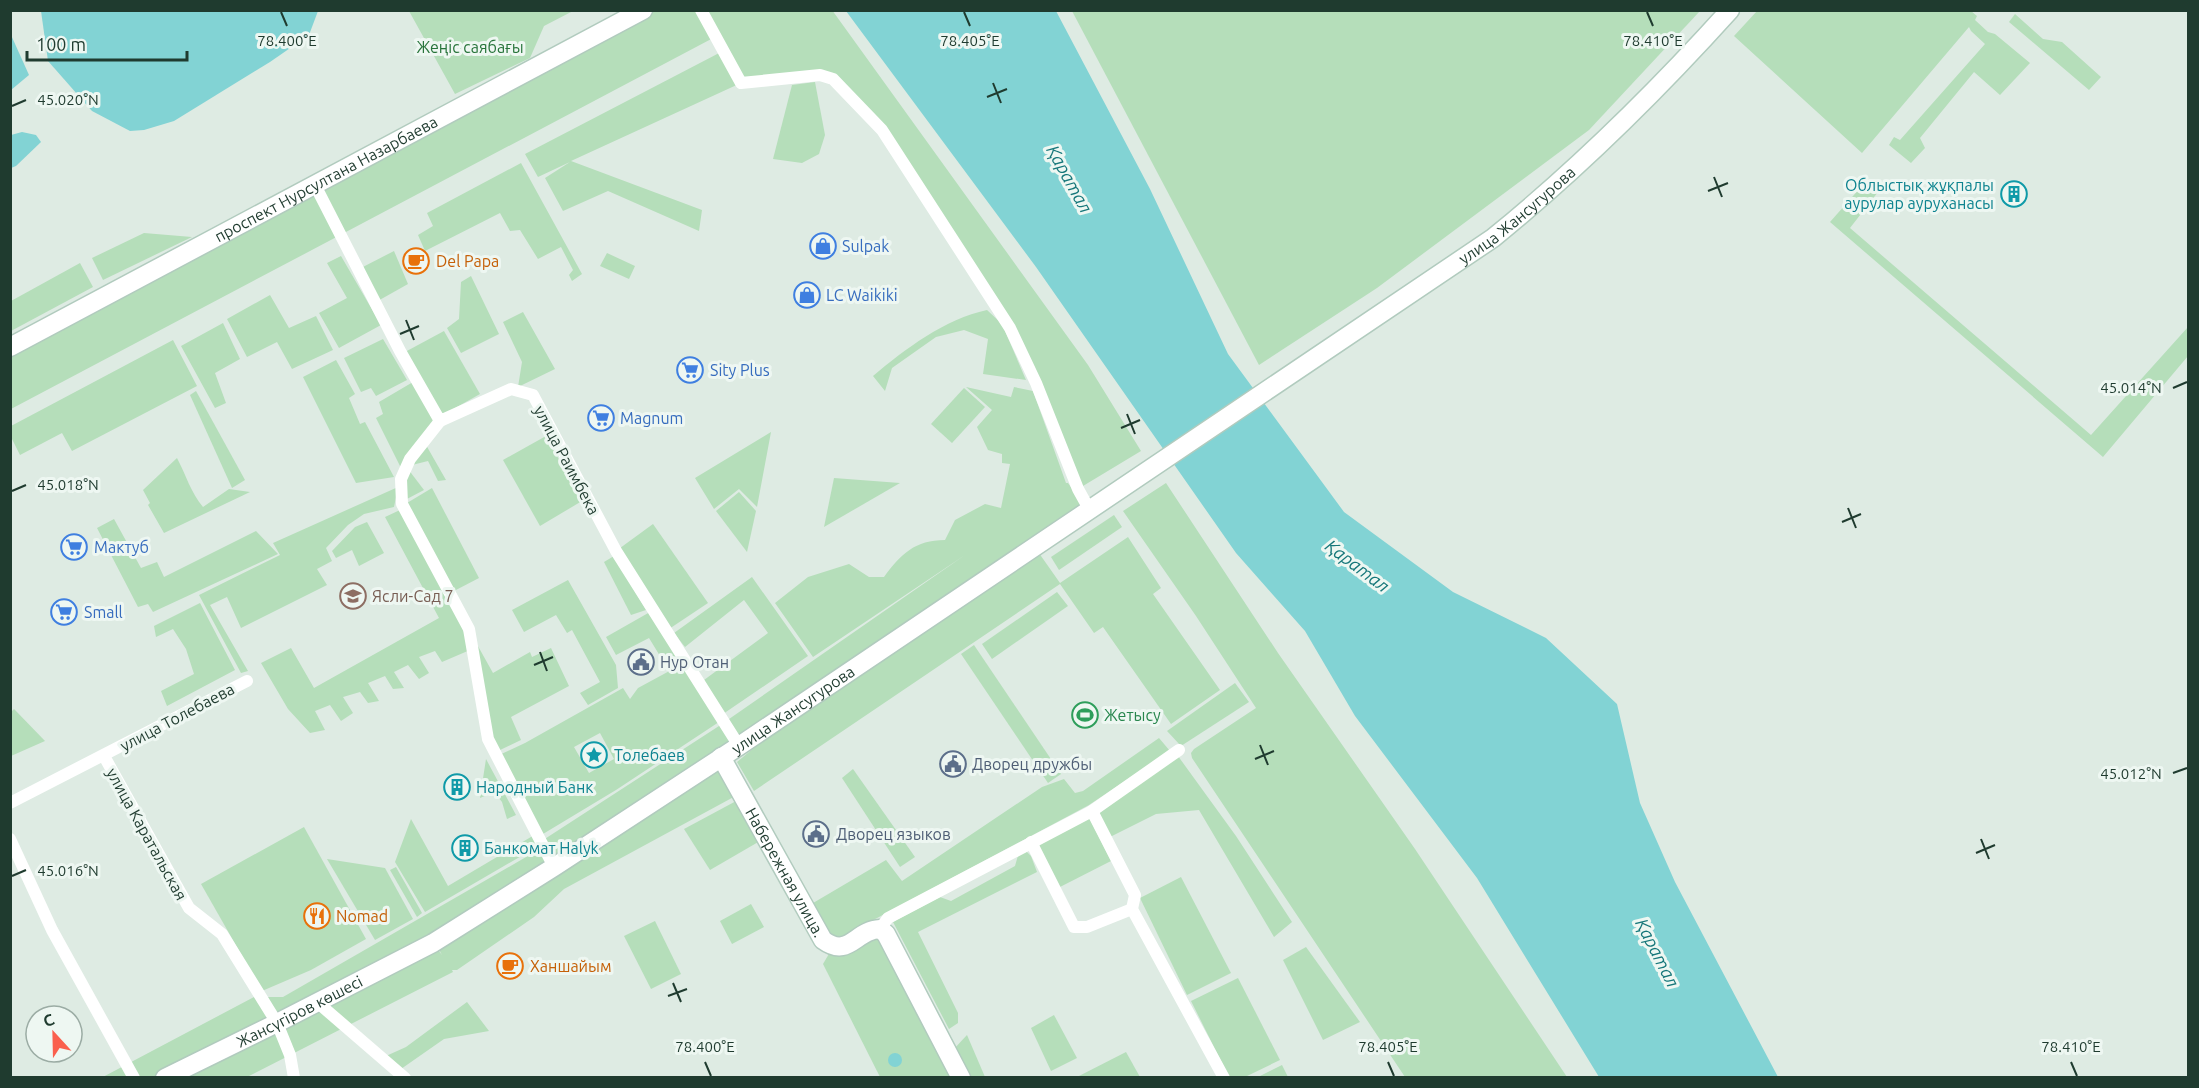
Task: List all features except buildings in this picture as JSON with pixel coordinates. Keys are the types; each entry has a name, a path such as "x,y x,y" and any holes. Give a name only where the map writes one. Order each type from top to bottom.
{"main road":[{"name":"проспект Нурсултана Назарбаева","path":"10,346 643,10"},
{"name":"улица Жансугурова","path":"433,943 739,746 1492,238 1542,198 1624,122 1690,55 1730,10"},
{"name":"Набережная улица.","path":"721,757 823,940 833,947 845,946 870,930 880,929"},
{"path":"880,929 886,934 961,1077"},
{"name":"Жансүгіров көшесі","path":"165,1077 433,943"}],"street":[{"path":"701,10 741,82 820,75 833,79 882,130 1010,328 1036,382 1078,489 1089,509"},
{"path":"315,185 399,351 440,421 410,459 401,479 402,504 469,628 488,740 554,867"},
{"name":"улица Раимбека","path":"440,421 511,389 533,395 616,552 739,746"},
{"name":"улица Толебаева","path":"10,803 247,681"},
{"path":"880,929 888,918 1092,811 1179,750"},
{"name":"улица Каратальская","path":"104,756 189,908 222,934 277,1023 290,1055 294,1077"},
{"path":"1092,811 1135,895 1132,909 1224,1077"},
{"path":"10,839 52,930 134,1077"},
{"path":"1030,842 1074,927 1087,927 1132,909"},
{"path":"317,1002 405,1077"}],"green space":[{"path":"832,10 1088,365 1141,451 1078,489 1018,345 876,124 826,77 741,83 571,161 702,210 699,231 608,191 563,211 545,178 570,162 538,177 525,154 723,51 715,37 11,409 11,347 643,11"},
{"name":"Жеңіс саябағы","path":"409,11 573,11 544,26 530,58 455,94"},
{"path":"1072,11 1700,11 1589,130 1377,288 1259,365"},
{"path":"1757,11 1971,11 1977,16 1975,20 1988,32 1995,34 2030,63 2000,95 1974,72 1920,138 1925,148 1911,163 1889,145 1894,137 1900,140 1985,44 1969,27 1862,153 1734,36"},
{"path":"2015,14 2043,39 2062,42 2101,77 2089,90 2009,22"},
{"path":"815,82 825,135 819,154 802,163 773,159 792,85"},
{"path":"521,163 582,274 572,281 569,275 573,270 561,247 538,259 520,230 510,231 500,213 425,251 418,235 433,226 427,213"},
{"path":"1868,179 1875,184 1878,192 1850,228 2091,435 2188,327 2188,356 2103,457 1830,222"},
{"path":"144,233 192,237 103,280 92,258"},
{"path":"394,251 408,284 376,302 357,270"},
{"path":"607,253 635,266 629,279 600,266"},
{"path":"341,256 381,325 339,348 319,313 347,298 327,263"},
{"path":"80,263 93,287 11,331 11,301"},
{"path":"471,276 499,334 461,353 447,328 459,319 461,282"},
{"path":"270,295 289,328 316,316 333,350 292,369 277,342 247,357 227,319"},
{"path":"987,310 1002,324 1026,380 983,374 988,339 964,330 936,337 892,368 885,391 873,376 926,336 956,320"},
{"path":"523,312 555,369 518,387 522,362 503,322"},
{"path":"223,323 240,359 215,373 226,403 215,408 181,346"},
{"path":"444,331 480,394 441,416 405,352"},
{"path":"383,339 407,380 376,396 371,388 361,392 344,358"},
{"path":"173,340 197,386 72,451 62,433 20,455 11,437 11,426"},
{"path":"336,360 355,394 349,398 360,424 365,422 394,477 356,483 303,377"},
{"path":"413,382 435,420 401,468 376,418 383,414 379,402"},
{"path":"966,387 1011,397 1014,387 1033,391 1066,483 1084,506 431,940 161,1077 101,1078 254,997 283,997 533,853 537,844 719,726 965,555 813,657 775,603 808,577 849,564 869,577 884,577 910,550 925,543 945,540 955,520 985,504 1001,508 1010,464 1002,463 1002,454 988,450 977,427 992,410"},
{"path":"964,388 985,407 952,443 931,424"},
{"path":"196,391 245,480 232,488 190,395"},
{"path":"771,432 757,507 739,489 714,509 695,478"},
{"path":"546,436 582,501 540,526 503,460"},
{"path":"426,445 446,480 438,481 428,461 412,465"},
{"path":"177,458 203,507 229,489 250,492 164,533 148,505 150,503 143,490"},
{"path":"408,469 424,490 405,500"},
{"path":"834,478 900,483 824,527"},
{"path":"1166,483 1278,653 1415,849 1567,1077 1405,1077 1192,758 1191,753 1194,749 1256,708 1123,511"},
{"path":"398,487 394,507 364,514 348,525 326,548 332,561 317,569 327,585 241,628 227,597 210,605 248,671 241,673 199,595 280,555 273,543"},
{"path":"432,488 479,578 454,591 407,503"},
{"path":"739,492 756,511 747,552 716,511"},
{"path":"400,510 458,615 470,650 442,662 435,651 419,657 429,673 419,679 408,665 394,672 404,688 393,689 385,676 368,683 379,701 368,703 360,692 343,697 353,713 341,721 330,705 315,711 325,730 310,733 288,709 261,663 291,648 314,688 439,618 385,517"},
{"path":"1114,515 1122,527 1059,570 1051,557"},
{"path":"114,519 141,568 157,562 164,577 256,531 278,554 153,612 148,604 138,607 97,528"},
{"path":"367,522 384,553 359,566 352,550 336,558 332,551 355,527"},
{"path":"653,524 708,603 666,631 616,551"},
{"path":"1128,537 1161,588 1153,594 1220,690 1171,724 1103,627 1094,633 1060,584 754,791 737,762 843,674 1034,546 1060,583"},
{"path":"614,556 646,610 631,615 604,562"},
{"path":"752,577 808,656 723,714 704,680 768,633 744,600 685,647 674,633"},
{"path":"568,580 616,665 618,688 588,705 580,693 600,682 572,630 567,633 556,615 524,632 512,610"},
{"path":"1057,592 1068,606 992,659 982,644"},
{"path":"200,603 235,670 167,706 161,691 194,674 186,649 173,629 156,637 154,626"},
{"path":"650,612 682,661 668,669 649,638 616,655 606,637"},
{"path":"474,639 493,673 530,652 532,657 551,648 569,686 511,717 521,740 498,751 490,728"},
{"path":"974,645 1061,774 1048,783 961,654"},
{"path":"686,662 722,720 616,790 538,837 530,851 425,912 395,862 411,819 448,886 536,834 497,756 525,743 623,688 630,699 638,688","holes":["600,733 614,759 589,773 574,747"]},
{"path":"1235,683 1249,702 1181,746 1167,731"},
{"path":"14,709 45,741 11,756 11,712"},
{"path":"1159,738 1170,751 1089,805 834,941 808,906 886,860 902,881 1042,787 1064,779 1075,793 1083,791"},
{"path":"1178,756 1236,836 1292,922 1274,937 1199,810 1156,814 1110,837 1099,813"},
{"path":"721,757 741,793 564,889 534,917 457,970 452,970 453,972 247,1077 165,1078 433,943 442,955 436,944"},
{"path":"486,759 516,815 507,819 502,802 494,792 480,798"},
{"path":"853,769 915,857 900,867 842,778"},
{"path":"738,800 760,841 710,870 684,829"},
{"path":"1089,817 1111,861 1058,888 1036,845"},
{"path":"304,827 366,939 311,970 262,991 201,884"},
{"path":"1026,851 1031,856 1037,872 918,932 958,1013 958,1023 949,1029 893,922 940,897 951,901 1015,866 1019,852"},
{"path":"327,859 385,868 413,919 375,940"},
{"path":"396,867 422,913 417,917 390,870"},
{"path":"1181,877 1231,973 1187,995 1140,898"},
{"path":"751,904 764,927 732,944 720,921"},
{"path":"655,921 681,974 651,989 624,936"},
{"path":"880,929 953,1077 880,1077 823,964 833,947"},
{"path":"1306,947 1360,1022 1323,1040 1283,960"},
{"path":"1238,978 1280,1060 1245,1077 1229,1077 1191,1001"},
{"path":"467,1002 489,1031 444,1039 401,1069 386,1056 406,1047"},
{"path":"1054,1015 1077,1058 1051,1071 1031,1028"},
{"path":"967,1035 985,1077 966,1077 953,1050"},
{"path":"1126,1052 1140,1077 1077,1077"},
{"path":"1282,1065 1288,1077 1258,1077"}],"water":[{"path":"41,10 318,11 309,35 270,62 174,121 144,130 130,131 92,111 48,61"},
{"name":"Қаратал","path":"846,11 1056,11 1150,189 1228,354 1344,512 1453,592 1546,638 1617,704 1640,803 1675,882 1778,1077 1599,1077 1477,878 1355,716 1305,631 1236,553 1036,267"},
{"path":"11,35 29,75 10,90"},
{"path":"22,132 36,135 41,142 11,168 11,135"},
{"path":"895,1053 900,1055 902,1060 900,1065 895,1067 890,1065 888,1060 890,1055"}],"place":[{"name":"Облыстық жұқпалы аурулар ауруханасы","path":"2014,194"},
{"name":"Sulpak","path":"823,246"},
{"name":"Del Papa","path":"416,261"},
{"name":"LC Waikiki","path":"807,295"},
{"name":"Sity Plus","path":"690,370"},
{"name":"Magnum","path":"601,418"},
{"name":"Мактуб","path":"74,547"},
{"name":"Ясли-Сад 7","path":"353,596"},
{"name":"Small","path":"64,612"},
{"name":"Нур Отан","path":"641,662"},
{"name":"Жетысу","path":"1085,715"},
{"name":"Толебаев","path":"594,755"},
{"name":"Дворец дружбы","path":"953,764"},
{"name":"Народный Банк","path":"457,787"},
{"name":"Дворец языков","path":"816,834"},
{"name":"Банкомат Halyk","path":"465,848"},
{"name":"Nomad","path":"317,916"},
{"name":"Ханшайым","path":"510,966"}]}
